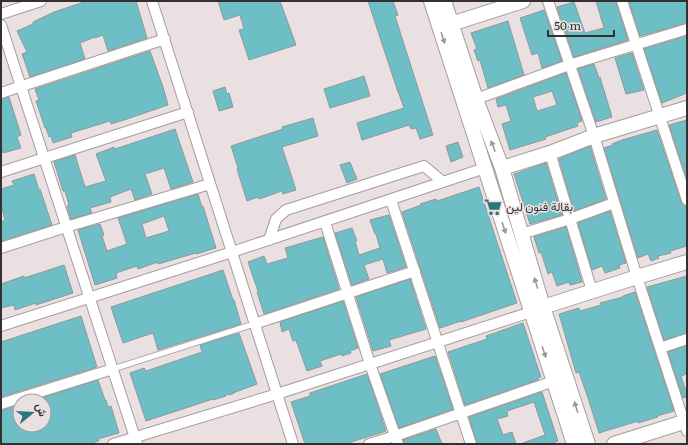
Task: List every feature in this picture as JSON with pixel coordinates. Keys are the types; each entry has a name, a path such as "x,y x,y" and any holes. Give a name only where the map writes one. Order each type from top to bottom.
{"street":[{"path":"1,14 41,1"},
{"path":"152,1 293,444"},
{"path":"431,1 523,285 537,310 588,444"},
{"path":"444,1 476,99 502,168 522,234 537,310 554,381 574,444"},
{"path":"451,24 523,1"},
{"path":"548,1 594,136 637,277 686,424 614,444"},
{"path":"622,1 660,116 685,185 687,200"},
{"path":"1,25 136,440"},
{"path":"476,99 569,65 687,29"},
{"path":"1,92 165,39"},
{"path":"502,168 550,153 594,136 687,108"},
{"path":"1,172 188,112"},
{"path":"550,153 592,291"},
{"path":"269,240 276,219 286,210 424,166 443,182"},
{"path":"1,326 325,222 485,168"},
{"path":"1,248 210,184"},
{"path":"391,200 471,444"},
{"path":"522,234 614,203"},
{"path":"325,222 396,440"},
{"path":"113,444 136,440 592,291 687,262"},
{"path":"254,324 415,271"},
{"path":"660,348 687,339"},
{"path":"1,404 113,369"},
{"path":"369,444 396,440 461,414 554,381"}],"lane":[{"path":"113,369 254,324"}],"building":[{"path":"87,1 136,1 147,38 108,51 103,35 95,37 80,43 85,59 30,77 22,54 27,52 17,31 54,12"},
{"path":"218,1 280,1 296,45 249,60 239,30 244,29 240,15 224,20"},
{"path":"368,1 393,1 398,15 395,16 433,135 420,139 416,128 411,129 409,125 362,140 357,123 404,108"},
{"path":"596,1 616,1 628,40 574,57 557,7 574,2 585,33 604,28"},
{"path":"629,1 687,1 687,23 640,36"},
{"path":"544,10 562,61 542,68 538,53 532,55 520,18"},
{"path":"508,21 524,75 488,88 480,60 478,61 474,50 477,49 471,33"},
{"path":"687,36 687,93 662,103 644,49"},
{"path":"150,51 168,105 111,124 110,121 71,133 72,137 53,143 51,136 49,137 45,128 36,101 39,100 35,89"},
{"path":"632,53 644,90 626,94 615,58"},
{"path":"594,64 599,78 600,77 612,117 596,122 578,69"},
{"path":"566,73 582,121 577,123 578,126 545,137 546,139 510,150 502,124 511,121 506,105 498,107 496,99","holes":["552,91 557,105 537,111 533,97"]},
{"path":"364,76 370,96 330,108 324,89"},
{"path":"225,87 227,94 229,93 233,107 219,111 213,91"},
{"path":"9,97 21,135 17,137 21,148 3,153 1,147 1,99"},
{"path":"313,118 318,136 282,147 296,190 283,194 282,191 259,199 258,197 247,201 231,146 283,129 282,127"},
{"path":"687,120 687,179 669,125"},
{"path":"175,129 193,182 171,189 164,168 145,174 152,194 135,200 131,189 110,197 111,202 90,208 92,213 71,219 65,191 63,191 54,162 75,155 85,187 106,181 96,154 114,147 115,149"},
{"path":"657,130 681,202 683,205 687,206 687,246 670,251 671,253 658,256 659,258 651,261 648,254 638,258 604,148 622,140"},
{"path":"458,142 463,157 451,162 446,146"},
{"path":"590,146 606,199 574,211 559,159"},
{"path":"350,162 357,179 347,183 340,165"},
{"path":"546,163 562,215 530,224 514,174"},
{"path":"34,174 52,225 1,241 1,222 5,220 1,205 1,189 14,185 12,181"},
{"path":"479,187 517,303 440,328 402,212 421,205 420,204 436,199 437,201"},
{"path":"198,194 216,248 158,264 158,262 138,269 137,266 116,273 117,278 95,285 78,230 100,224 107,251 127,244 118,218","holes":["164,216 169,231 146,238 142,224"]},
{"path":"610,211 626,263 619,265 620,268 605,273 602,266 592,270 578,223"},
{"path":"389,215 406,267 387,273 383,259 364,265 369,279 352,285 335,233 352,228 357,241 355,241 359,255 380,248 370,220"},
{"path":"566,227 582,282 570,285 569,282 557,286 552,272 548,274 541,252 539,253 534,237"},
{"path":"323,237 339,289 264,314 248,262 264,256 267,264 288,258 285,248"},
{"path":"64,265 73,293 15,310 14,305 1,308 1,284"},
{"path":"223,270 241,324 158,350 153,333 123,343 111,307"},
{"path":"687,276 687,333 664,340 647,287"},
{"path":"410,279 426,329 389,340 391,346 373,351 356,297"},
{"path":"635,292 674,411 638,423 638,421 599,433 579,372 576,373 559,314 579,308 580,311 601,305 600,303"},
{"path":"343,301 358,348 350,351 351,353 342,356 341,354 320,361 322,366 307,371 296,340 293,341 289,329 282,332 280,322"},
{"path":"81,316 97,367 1,397 1,342"},
{"path":"523,323 541,377 538,378 538,380 465,405 448,352 487,339 486,336"},
{"path":"239,333 257,384 233,394 225,395 226,396 146,421 130,373 144,368 146,371 202,352 200,345"},
{"path":"686,346 687,374 681,376 685,389 687,389 687,397 683,398 668,352"},
{"path":"435,356 453,409 399,428 380,374"},
{"path":"367,374 386,431 345,444 305,444 291,402 310,396 310,393"},
{"path":"98,380 108,407 111,406 119,433 98,439 99,441 88,444 1,444 1,410 12,407 12,433 52,433 52,395"},
{"path":"542,392 558,441 550,444 523,443 545,435 534,402 507,411 508,416 497,419 503,435 512,432 516,444 477,444 469,417"},
{"path":"436,429 442,444 404,444 403,440"}],"place":[{"name":"بقالة فنون لين","path":"493,207"}]}
